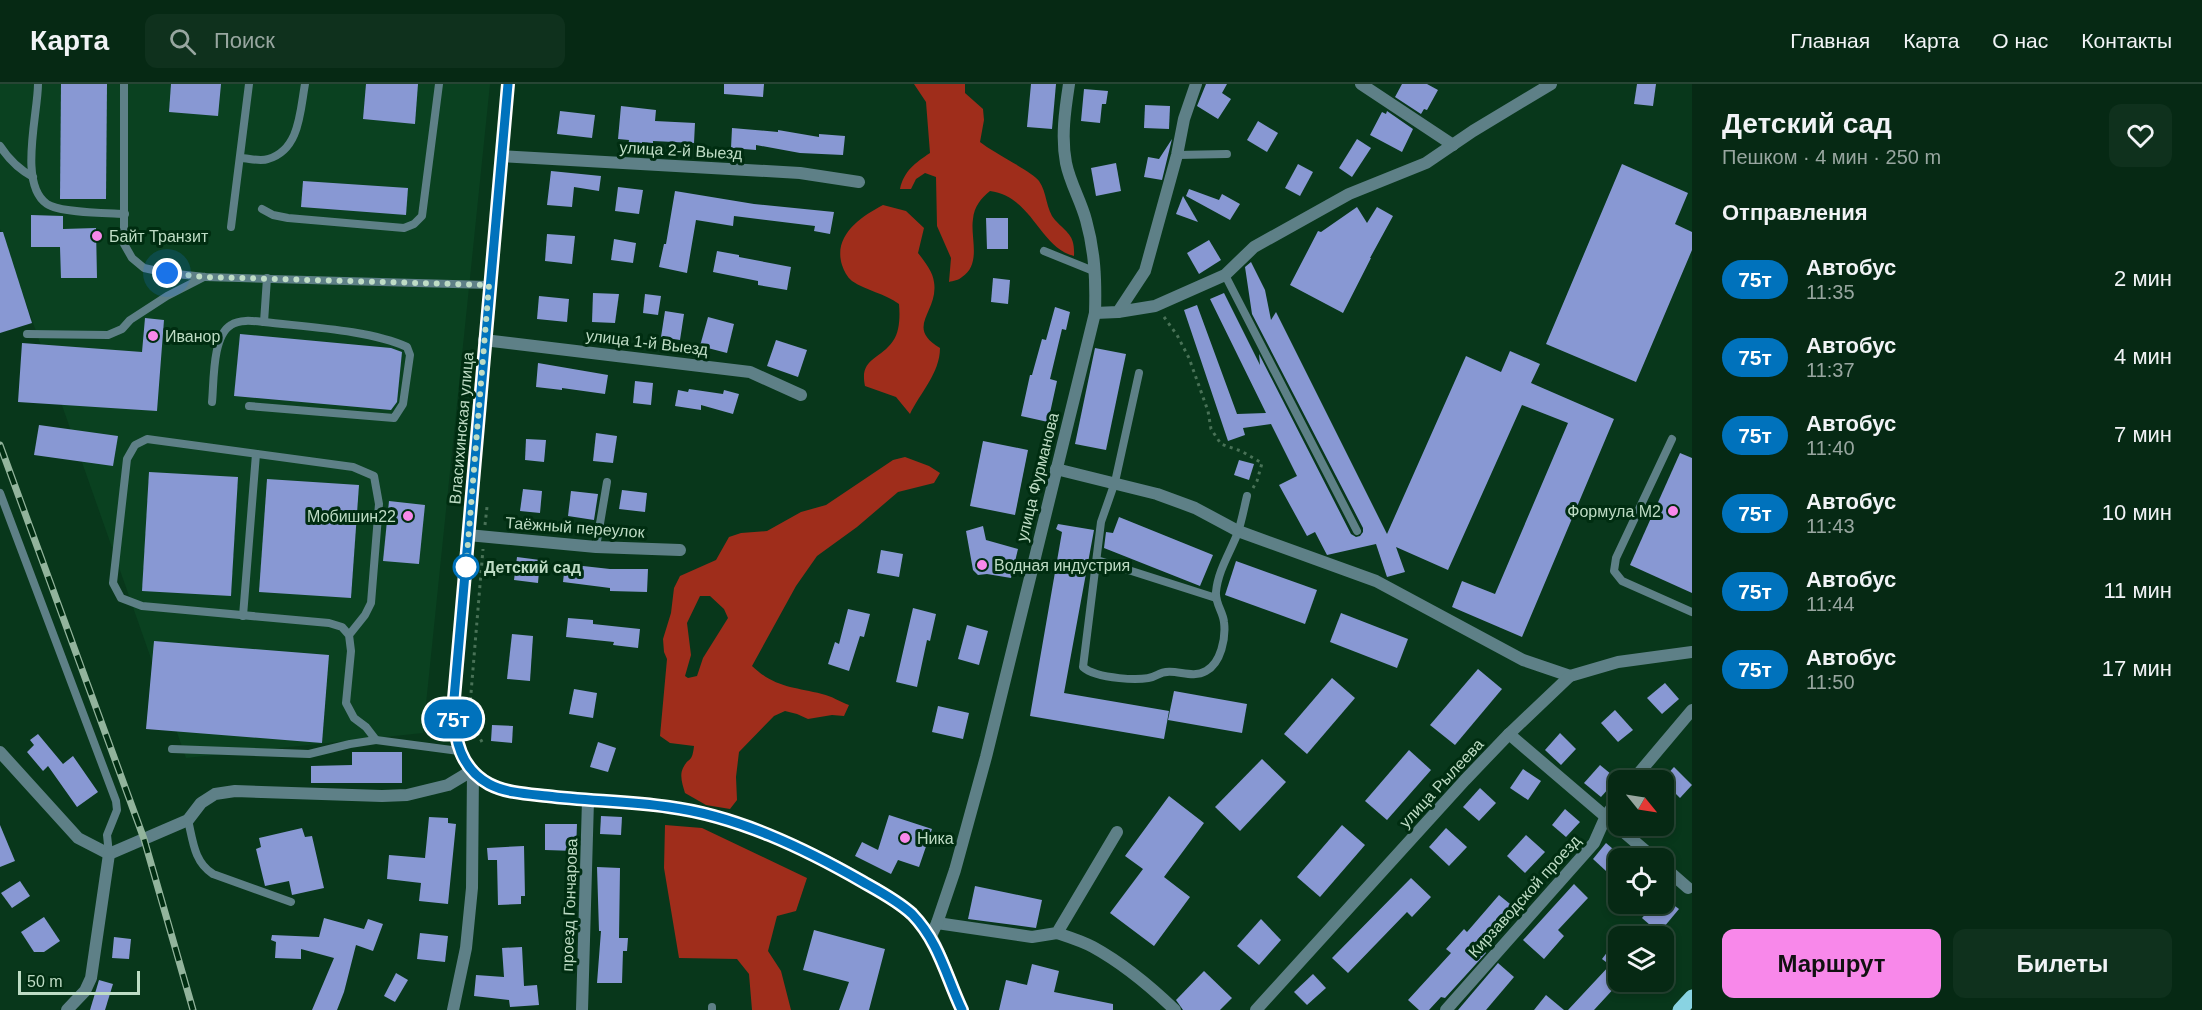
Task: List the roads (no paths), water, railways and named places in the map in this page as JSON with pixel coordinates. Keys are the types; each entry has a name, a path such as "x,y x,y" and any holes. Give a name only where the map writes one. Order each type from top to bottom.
{"main road":[{"path":"1680,1010 1692,997"}],"street":[{"name":"Власихинская улица","path":"508,84 453,710 454,734 459,751 472,770 488,783 504,789 588,800 669,807 703,813 744,825 781,840 881,892 910,913 931,936"},
{"name":"улица Фурманова","path":"931,936 937,923 986,757 1095,313 1096,272 1086,219 1067,165 1064,131 1069,84"},
{"path":"1118,312 1145,271 1177,155 1184,119 1196,84"},
{"path":"1360,84 1453,145"},
{"path":"1095,313 1155,306 1225,275 1254,247 1349,194 1426,163 1551,84"},
{"name":"улица 2-й Выезд","path":"501,156 800,173 859,182"},
{"name":"улица 1-й Выезд","path":"484,340 592,351 750,372 801,395"},
{"path":"1056,469 1115,482 1195,508 1238,531 1376,581 1523,660 1570,676"},
{"name":"Таёжный переулок","path":"468,535 596,547 680,550"},
{"name":"улица Рылеева","path":"1256,1010 1465,780 1570,676 1618,662 1692,652"},
{"path":"1641,770 1692,710"},
{"path":"1509,734 1643,848"},
{"path":"0,752 78,838 109,854"},
{"path":"109,854 188,820 201,803 215,794 235,791 407,795 448,785 472,770"},
{"path":"453,1010 466,948 472,888 472,770"},
{"name":"проезд Гончарова","path":"582,1010 588,800"},
{"name":"Кирзаводской проезд","path":"1446,1010 1594,843 1608,813"},
{"path":"1057,933 1118,832"},
{"path":"67,1010 85,991 91,978 109,854"},
{"path":"1674,876 1688,888"},
{"path":"937,923 1032,937 1057,933 1091,946 1122,965 1148,984 1175,1010"},
{"path":"931,936 961,1010"}],"lane":[{"path":"38,84 32,149 33,177 37,193 48,205 64,209 124,214"},
{"path":"124,84 124,244 132,258 144,268 205,277 489,285"},
{"path":"231,227 249,84"},
{"path":"240,158 266,160 287,147 297,131 305,84"},
{"path":"262,209 288,219 404,228 414,224 422,216 439,84"},
{"path":"0,146 21,171 33,177"},
{"path":"1177,155 1227,154"},
{"path":"1044,251 1096,272"},
{"path":"1225,275 1357,531"},
{"path":"27,333 108,335 122,329 130,320 167,296 205,277"},
{"path":"264,322 267,278"},
{"path":"212,402 218,343 225,329 233,323 264,322 369,336 397,342 407,347 410,354 403,404 394,418 249,406"},
{"path":"1139,373 1115,482 1101,522 1083,667 1097,674 1141,680 1151,679 1171,671 1193,674 1204,672 1214,665 1223,646 1224,622 1216,598 1216,589 1238,531 1247,496"},
{"path":"349,635 365,615 371,603 380,504 374,476 353,467 147,439 135,446 127,459 113,583 121,598 142,606 329,623 342,627 349,635 351,651 346,703 354,718 366,727 376,740"},
{"path":"1672,439 1616,558 1614,572 1623,581 1692,612"},
{"path":"243,616 256,454"},
{"path":"596,547 607,482"},
{"path":"0,493 116,801 117,810 107,835 109,854"},
{"path":"1097,560 1216,598"},
{"path":"172,749 309,754 376,740 459,751"},
{"path":"188,820 196,856 203,868 213,874 291,902"}],"railway":[{"path":"0,445 144,839 193,1010"}],"place":[{"name":"Байт Транзит","path":"97,236"},
{"name":"Иванор","path":"153,336"},
{"name":"Формула М2","path":"1673,511"},
{"name":"Мобишин22","path":"408,516"},
{"name":"Водная индустрия","path":"982,565"},
{"name":"Детский сад","path":"466,567"},
{"name":"Ника","path":"905,838"}]}
